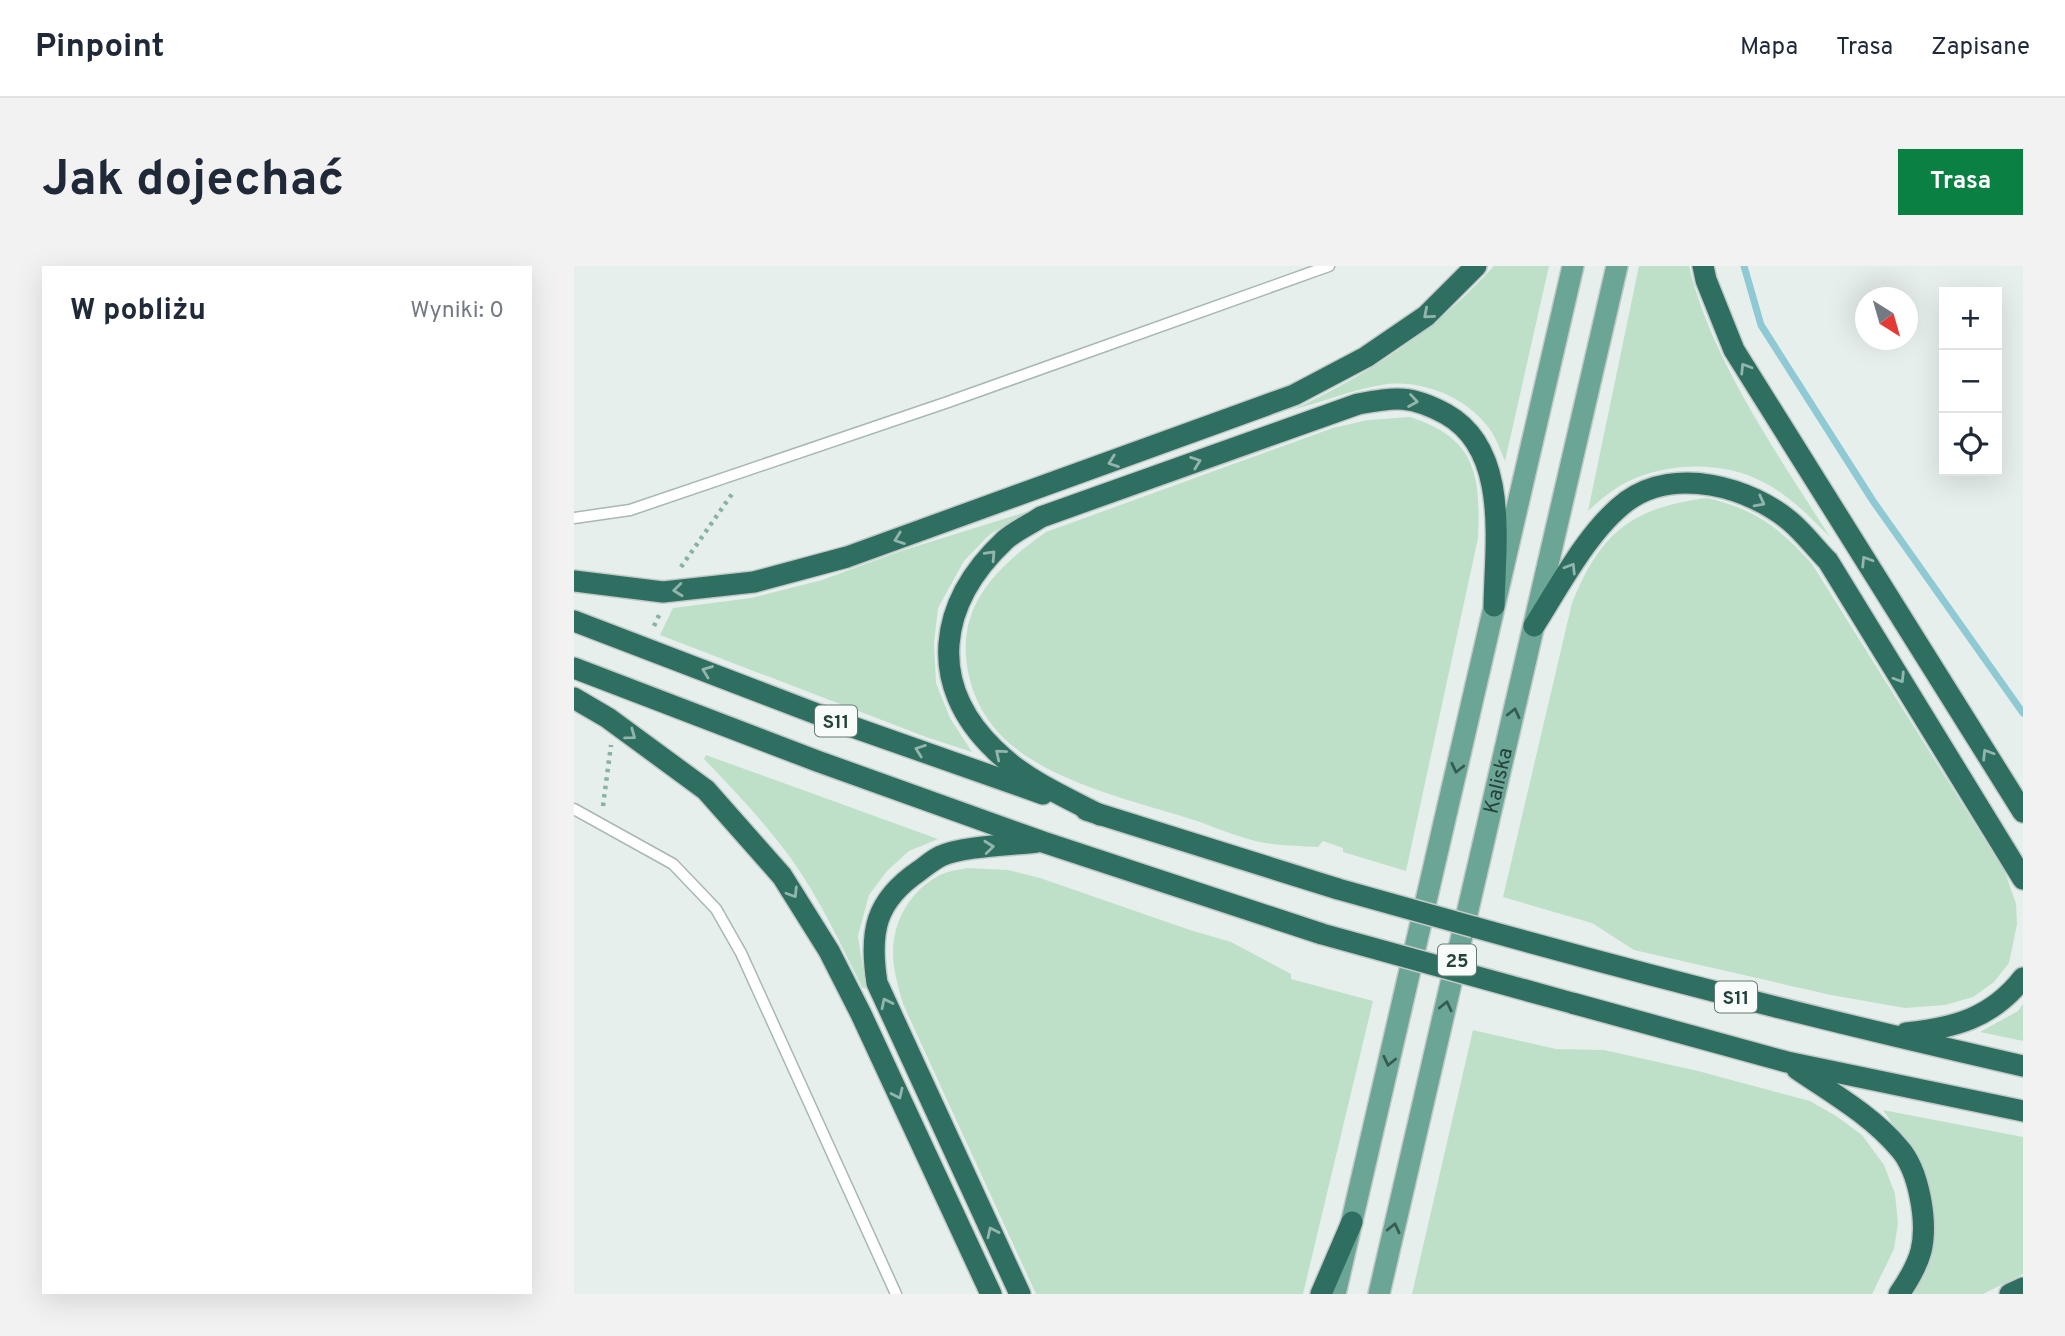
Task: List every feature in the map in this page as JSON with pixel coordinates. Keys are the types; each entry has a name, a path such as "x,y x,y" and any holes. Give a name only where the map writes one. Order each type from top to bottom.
{"highway":[{"path":"574,581 663,592 754,582 847,557 1294,395 1366,357 1426,316 1476,266"},
{"path":"1703,266 1734,350 2023,812"},
{"path":"1100,814 1039,784 995,751 961,708 950,677 948,649 952,622 965,588 1006,539 1041,517 1358,404 1393,398 1423,402 1453,418 1476,440 1486,459 1491,477 1495,521 1494,606"},
{"path":"1534,626 1584,548 1628,501 1661,486 1696,484 1733,490 1761,502 1791,522 1828,561 2023,879"},
{"name":"S11","path":"574,621 830,719 1100,814 1338,889 1587,959 1886,1035 2023,1066"},
{"name":"S11","path":"574,668 817,761 1044,842 1322,934 1787,1062 2023,1111"},
{"path":"574,698 608,718 706,790 782,876 829,951 862,1014 991,1294"},
{"path":"1020,1294 877,983 872,952 876,923 889,897 913,875 942,855 980,848 1044,842"},
{"path":"1886,1035 1940,1030 1967,1021 1998,1004 2023,978"},
{"path":"1787,1062 1874,1122 1902,1150 1917,1184 1923,1215 1921,1250 1909,1280 1899,1294"},
{"path":"1321,1294 1352,1222"},
{"path":"2010,1294 2023,1287"}],"main road":[{"name":"Kaliska","path":"1335,1294 1573,266"},
{"name":"Kaliska","path":"1379,1294 1617,266"}],"lane":[{"path":"574,518 630,510 948,402 1329,266"},
{"path":"574,809 673,864 716,909 741,953 896,1294"}],"path":[{"path":"680,569 748,470"},
{"path":"600,823 612,737"}],"green space":[{"path":"1494,266 1549,266 1505,461 1482,419 1457,400 1428,388 1381,385 1292,410 1375,366 1449,310"},
{"path":"1639,266 1689,266 1699,301 1730,372 1830,537 1799,507 1773,487 1747,475 1713,467 1678,468 1643,475 1617,488 1588,511"},
{"path":"1410,417 1449,436 1461,448 1470,462 1475,478 1479,516 1478,538 1406,871 1343,852 1343,848 1323,841 1318,847 1256,841 1097,790 1028,757 1009,743 984,714 967,668 967,635 971,616 978,599 1001,569 1046,532 1333,428 1368,420"},
{"path":"1707,498 1739,508 1766,522 1789,540 1812,564 2005,872 2016,904 2017,924 2009,963 1994,982 1973,997 1945,1005 1905,1008 1831,995 1634,950 1592,923 1503,897 1572,603 1583,579 1607,541 1622,528 1658,509"},
{"path":"1029,511 989,535 964,561 938,608 934,643 936,683 950,718 972,752 926,737 660,635 673,608 751,598 822,580 901,551"},
{"path":"706,755 938,839 909,851 887,871 869,895 858,936 866,989 862,987 821,906 792,860 750,808 704,759"},
{"path":"967,868 1008,870 1040,878 1231,942 1291,974 1291,979 1373,1001 1303,1294 1036,1294 903,1004 895,972 893,957 896,929 908,904 927,883 940,875"},
{"path":"2023,1004 2023,1041 1980,1032 2018,1011"},
{"path":"1473,1030 1556,1049 1604,1050 1698,1071 1810,1101 1836,1116 1862,1135 1884,1165 1895,1194 1898,1223 1894,1249 1872,1294 1412,1294"},
{"path":"1883,1110 2023,1137 2023,1274 1983,1294 1911,1294 1918,1282 1914,1155"}],"waterway":[{"path":"1744,266 1761,325 1873,501 2023,713"}]}
